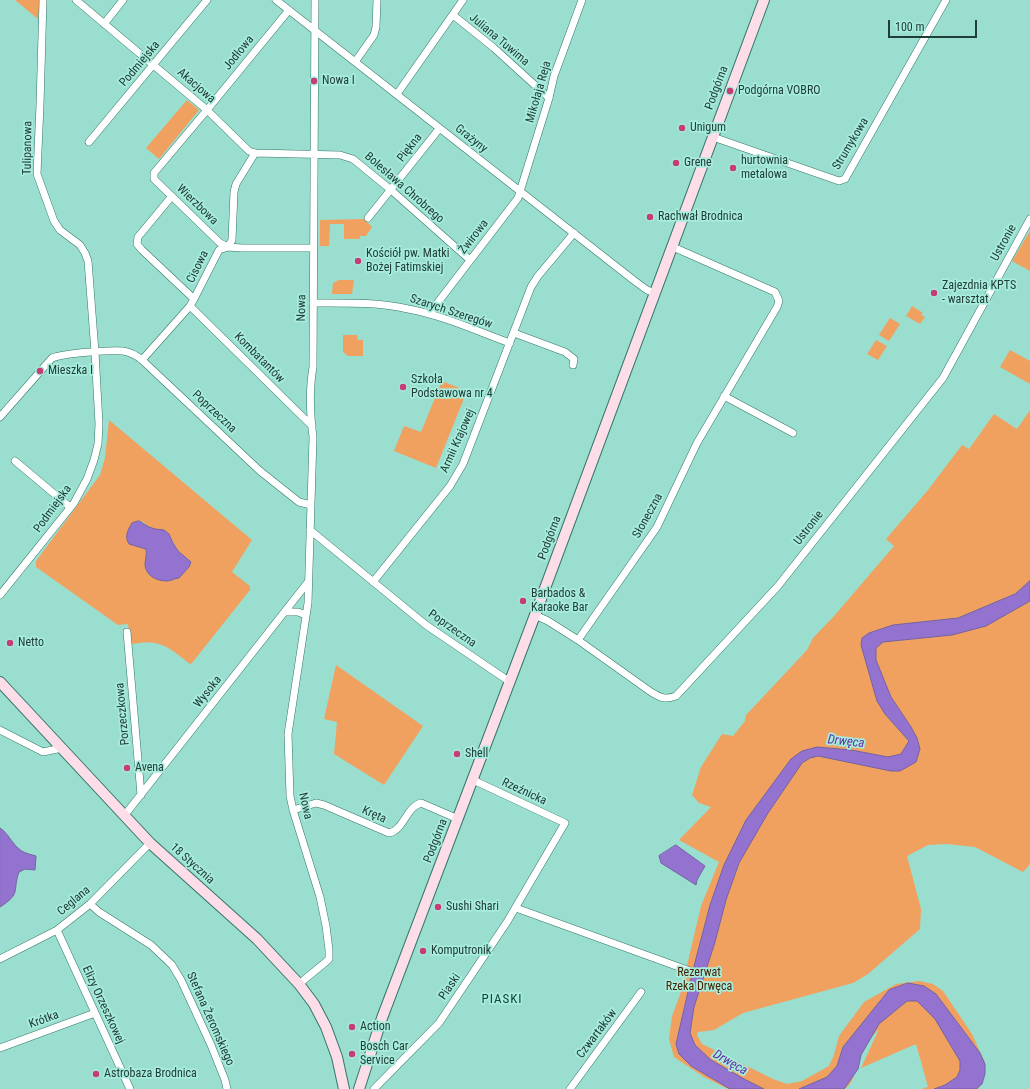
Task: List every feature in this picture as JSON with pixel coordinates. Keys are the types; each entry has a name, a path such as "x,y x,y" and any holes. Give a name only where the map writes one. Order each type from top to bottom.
{"main road":[{"name":"Podgórna","path":"360,1088 382,1018 510,682 764,0"},
{"name":"18 Stycznia","path":"0,682 150,843 257,939 299,984 307,994 323,1022 332,1044 344,1089"},
{"name":"18 Stycznia","path":"342,1078 348,1089"}],"street":[{"name":"Tulipanowa","path":"43,0 40,106 36,174 57,225 60,230 80,245 88,261 95,352"},
{"name":"Akacjowa","path":"76,0 207,110 249,151 255,153"},
{"path":"104,24 123,0"},
{"name":"Podmiejska","path":"89,142 207,0"},
{"name":"Grażyny","path":"276,0 641,286 655,293"},
{"name":"Nowa","path":"299,984 327,961 329,950 320,897 290,796 288,734 306,616 309,582 313,437 310,390 313,367 315,0"},
{"path":"355,62 374,35 376,27 377,0"},
{"path":"397,94 463,0"},
{"name":"Mikołaja Reja","path":"520,191 549,98 554,76 582,0"},
{"name":"Strumykowa","path":"713,137 839,182 845,179 946,0"},
{"name":"Jodłowa","path":"207,110 289,10"},
{"name":"Juliana Tuwima","path":"452,15 494,48 549,98"},
{"name":"Wierzbowa","path":"207,110 154,173 154,179 220,244 242,248 313,248"},
{"name":"Piękna","path":"368,218 439,129"},
{"path":"255,153 314,154"},
{"name":"Cisowa","path":"142,360 190,306 219,250 228,246 232,240 234,192 236,184 255,153"},
{"name":"Bolesława Chrobrego","path":"314,154 340,155 353,159 391,190 470,260"},
{"name":"Żwirowa","path":"429,314 518,198 520,191"},
{"path":"172,196 138,237 137,244 194,299"},
{"name":"Ustronie","path":"535,615 548,621 578,640 651,692 668,699 676,696 778,586 943,378 1030,219"},
{"name":"Armii Krajowej","path":"373,582 450,486 463,464 531,288 538,276 574,233"},
{"name":"Słoneczna","path":"578,640 657,527 697,443 777,307 779,301 775,292 673,247"},
{"name":"Szarych Szeregów","path":"313,303 369,303 408,308 510,343"},
{"name":"Kombatantów","path":"190,306 312,426"},
{"path":"514,333 566,352 574,359 573,365"},
{"name":"Poprzeczna","path":"95,352 122,351 134,354 260,471 298,502 311,505"},
{"path":"0,417 52,358 61,355 95,352"},
{"name":"Podmiejska","path":"0,595 70,507 87,479 98,444 99,424 95,352"},
{"path":"724,396 793,433"},
{"path":"15,461 70,507"},
{"name":"Poprzeczna","path":"310,530 426,625 510,682"},
{"name":"Wysoka","path":"124,816 309,582"},
{"path":"285,612 298,612 306,616"},
{"name":"Porzeczkowa","path":"127,632 141,794"},
{"path":"0,730 43,752 62,748"},
{"name":"Rzeźnicka","path":"473,780 566,823"},
{"name":"Kręta","path":"293,810 316,803 389,833 395,831 415,806 421,803 458,819"},
{"name":"Piaski","path":"374,1089 439,1023 516,908 566,823"},
{"name":"Ceglana","path":"0,959 57,930 90,904 150,843"},
{"name":"Stefana Żeromskiego","path":"90,904 99,912 151,945 172,965 181,980 213,1048 227,1089"},
{"path":"516,908 690,971"},
{"name":"Elizy Orzeszkowej","path":"57,930 130,1089"},
{"name":"Czwartaków","path":"570,1089 641,992"},
{"name":"Krótka","path":"0,1048 95,1013"}],"green space":[{"path":"15,0 40,0 38,19"},
{"path":"187,100 199,110 159,159 146,148"},
{"path":"364,219 372,227 366,236 360,236 360,239 344,239 344,224 330,224 329,246 320,246 320,220"},
{"path":"1030,231 1030,271 1012,261"},
{"path":"339,280 354,280 352,294 332,294 333,283"},
{"path":"912,306 923,313 921,315 925,317 920,324 906,316"},
{"path":"890,318 900,324 889,341 879,335"},
{"path":"343,335 357,335 358,340 363,340 363,356 348,356 343,352"},
{"path":"876,340 887,346 878,360 867,354"},
{"path":"1010,350 1030,361 1030,384 1000,367"},
{"path":"442,381 467,391 436,468 394,451 404,426 421,432"},
{"name":"Rezerwat Rzeka Drwęca","path":"1030,410 1030,864 1023,872 975,847 947,844 928,845 907,856 921,909 920,929 868,974 853,983 743,1013 714,1030 698,1032 697,1035 702,1044 773,1079 787,1084 802,1081 829,1066 834,1055 839,1036 864,1002 896,984 919,981 933,984 943,991 972,1034 985,1063 982,1082 978,1089 921,1089 928,1087 916,1044 861,1068 879,1029 860,1051 851,1083 844,1089 728,1089 704,1077 674,1057 669,1039 672,1016 680,995 701,906 719,862 679,840 711,807 699,803 692,795 701,767 722,734 733,736 745,721 746,715 807,650 813,638 835,615 894,546 886,539 928,490 962,445 969,449 994,414 1017,429"},
{"path":"109,420 252,540 232,572 250,586 250,590 190,664 163,645 150,642 131,644 128,624 118,625 36,567 36,561 100,475 105,458","holes":["142,521 149,527 164,530 169,534 178,551 191,562 189,567 179,578 174,578 145,563 147,555 146,549 140,547"]},
{"path":"336,665 423,726 384,785 334,754 337,722 324,719"}],"shaded area":[{"path":"139,521 149,527 164,530 169,534 178,551 191,562 189,567 179,578 163,581 156,579 147,572 145,565 146,549 129,544 127,538 128,531 132,523"},
{"path":"1030,581 1030,601 986,626 952,635 883,642 876,648 876,660 891,697 917,738 920,749 916,762 900,771 891,771 818,756 810,758 802,763 768,813 739,863 726,900 715,942 694,1007 690,1033 695,1045 711,1060 764,1089 730,1089 691,1066 679,1054 676,1044 710,905 724,865 746,820 791,759 802,751 817,747 851,750 888,757 901,754 909,741 885,714 877,701 861,645 862,638 869,633 893,625 958,618 1015,594"},
{"path":"0,828 20,850 36,856 35,870 25,869 19,872 14,895 0,907"},
{"path":"676,845 705,866 697,880 696,885 661,863 659,856"},
{"path":"908,983 924,986 936,994 980,1053 985,1064 985,1074 982,1084 976,1089 934,1089 945,1085 957,1077 960,1070 960,1061 935,1019 917,1001 907,1001 879,1024 861,1055 858,1069 844,1089 799,1089 827,1077 837,1066 843,1047 889,990"}],"place":[{"name":"Nowa I","path":"314,81"},
{"name":"Podgórna VOBRO","path":"730,91"},
{"name":"Unigum","path":"682,128"},
{"name":"Grene","path":"676,163"},
{"name":"hurtownia metalowa","path":"733,168"},
{"name":"Rachwał Brodnica","path":"650,217"},
{"name":"Kościół pw. Matki Bożej Fatimskiej","path":"358,261"},
{"name":"Zajezdnia KPTS - warsztat","path":"934,293"},
{"name":"Mieszka I","path":"40,371"},
{"name":"Szkoła Podstawowa nr 4","path":"403,387"},
{"name":"Barbados & Karaoke Bar","path":"523,601"},
{"name":"Netto","path":"10,643"},
{"name":"Shell","path":"457,754"},
{"name":"Avena","path":"127,768"},
{"name":"Sushi Shari","path":"438,907"},
{"name":"Komputronik","path":"423,951"},
{"name":"Action","path":"352,1027"},
{"name":"Bosch Car Service","path":"352,1054"},
{"name":"Astrobaza Brodnica","path":"96,1074"}],"district":[{"name":"PIASKI","path":"502,1000"}],"water label":[{"name":"Drwęca","path":"846,742"},
{"name":"Drwęca","path":"730,1063"}]}
